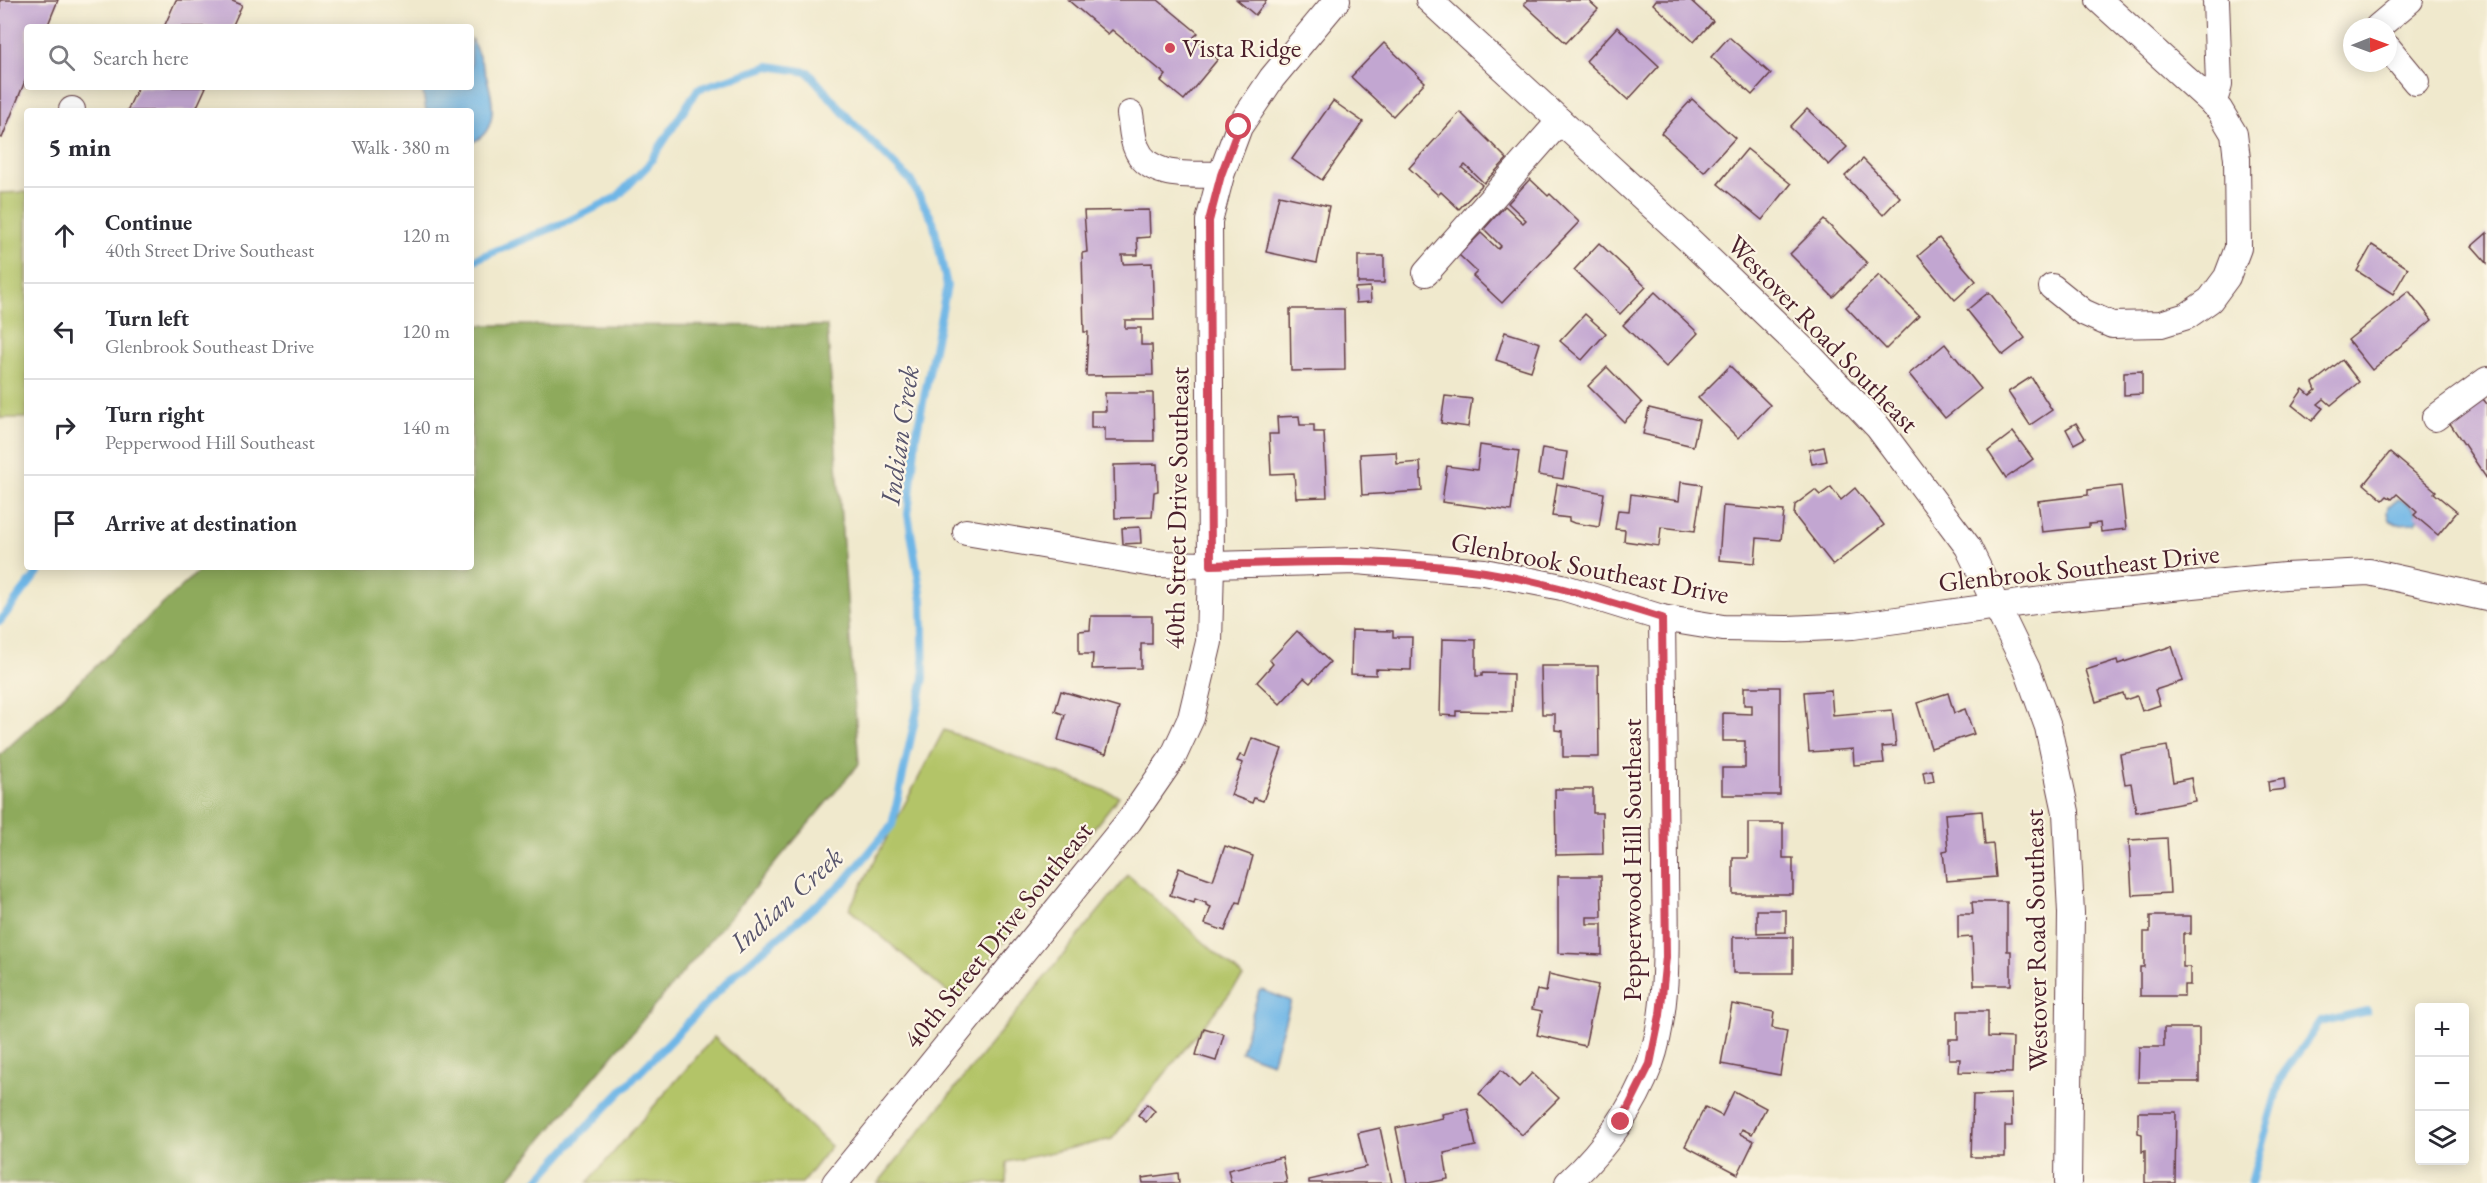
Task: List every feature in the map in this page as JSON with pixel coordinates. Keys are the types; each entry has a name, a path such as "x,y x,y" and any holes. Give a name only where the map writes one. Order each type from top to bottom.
{"street":[{"name":"40th Street Drive Southeast","path":"835,1183 1130,821 1173,757 1191,718 1209,642 1211,565 1209,221 1221,175 1239,127 1272,78 1337,0"},
{"name":"Westover Road Southeast","path":"1429,0 1796,342 1878,427 1968,547 2027,669 2048,727 2066,812 2071,913 2068,1183"},
{"path":"2052,287 2083,312 2112,325 2161,324 2187,316 2210,300 2227,277 2238,248 2237,159 2234,134 2213,104 2100,0"},
{"path":"2213,104 2219,85 2216,0"},
{"path":"2389,18 2410,0"},
{"path":"2397,59 2416,82"},
{"path":"1130,114 1136,148 1149,166 1168,172 1221,175"},
{"path":"1426,273 1560,121"},
{"path":"2435,418 2487,380"},
{"name":"Glenbrook Southeast Drive","path":"966,532 1154,564 1211,565 1357,561 1484,572 1562,587 1662,618 1723,628 1788,630 1853,626 1998,606 2285,576 2369,572 2487,598"},
{"name":"Pepperwood Hill Southeast","path":"1568,1183 1588,1164 1621,1122 1650,1064 1660,1015 1666,957 1662,618"}],"green space":[{"path":"24,192 24,418 0,418 0,193"},
{"path":"474,325 827,326 859,764 505,1183 0,1183 0,755 200,570 474,570"},
{"path":"944,730 1119,796 958,1001 849,909"},
{"path":"1128,875 1243,977 1112,1139 1007,1162 1006,1183 878,1183"},
{"path":"714,1037 831,1146 802,1183 587,1183"}],"water":[{"path":"474,45 481,60 492,101 489,126 483,135 474,141 474,108 426,108 422,90 474,90"},
{"path":"2398,500 2416,512 2419,518 2416,523 2397,524 2389,520 2388,506"},
{"path":"1262,990 1291,1001 1272,1063 1241,1052 1259,991"}],"building":[{"path":"0,0 58,0 48,24 24,24 24,83 2,138 0,137"},
{"path":"176,0 230,0 242,5 233,24 165,24"},
{"name":"Vista Ridge","path":"1068,0 1158,0 1198,33 1193,38 1218,59 1184,100 1161,81 1166,75 1112,30 1108,34"},
{"name":"Vista Ridge","path":"1237,0 1267,0 1255,15"},
{"path":"1528,0 1588,0 1598,9 1566,43 1524,4"},
{"path":"1656,0 1690,0 1713,21 1694,42 1653,4"},
{"path":"1617,27 1659,66 1628,100 1586,61"},
{"path":"1729,37 1771,74 1752,95 1711,57"},
{"path":"1384,43 1425,82 1393,116 1351,77"},
{"path":"137,90 205,90 196,108 128,108"},
{"path":"1692,99 1735,138 1704,172 1661,133"},
{"path":"1333,101 1363,122 1322,180 1292,159"},
{"path":"1807,109 1847,147 1829,165 1790,127"},
{"path":"1460,112 1507,159 1484,183 1465,165 1462,168 1482,185 1459,209 1441,192 1438,195 1409,168"},
{"path":"1747,149 1791,184 1762,220 1718,184"},
{"path":"1863,159 1900,197 1883,215 1845,176"},
{"path":"1530,179 1548,196 1550,194 1579,222 1502,303 1473,276 1477,272 1459,255 1481,233 1498,249 1501,246 1484,229 1505,206 1523,223 1526,220 1508,203"},
{"path":"1279,195 1329,206 1317,263 1266,252"},
{"path":"1149,210 1150,237 1137,238 1138,255 1122,255 1123,264 1152,263 1154,320 1125,320 1125,328 1141,328 1141,345 1152,345 1153,375 1086,376 1088,332 1084,332 1082,253 1087,252 1084,211"},
{"path":"1824,220 1867,263 1833,297 1790,254"},
{"path":"2487,233 2487,263 2472,246"},
{"path":"1939,238 1976,281 1955,300 1918,256"},
{"path":"1599,243 1646,287 1620,314 1574,270"},
{"path":"2372,245 2408,268 2393,294 2357,271"},
{"path":"1358,256 1384,256 1384,283 1358,283"},
{"path":"1879,275 1919,316 1886,349 1846,307"},
{"path":"1370,287 1371,302 1356,303 1355,288"},
{"path":"2409,291 2432,320 2372,370 2348,340"},
{"path":"1655,292 1698,333 1666,367 1623,325"},
{"path":"1989,292 2025,338 2003,355 1967,310"},
{"path":"1290,309 1344,309 1345,370 1291,371"},
{"path":"1585,314 1606,333 1582,360 1560,341"},
{"path":"1505,332 1540,343 1531,371 1496,360"},
{"path":"1945,344 1981,389 1945,418 1909,374"},
{"path":"2342,360 2359,382 2331,405 2324,399 2318,404 2323,408 2312,421 2292,405 2303,389 2310,395 2316,390 2313,383"},
{"path":"1730,366 1770,405 1738,438 1698,398"},
{"path":"1607,367 1642,403 1624,422 1588,386"},
{"path":"2142,371 2142,394 2124,395 2124,372"},
{"path":"2031,377 2052,410 2030,425 2008,392"},
{"path":"1105,393 1153,393 1154,441 1105,441 1105,428 1091,428 1091,411 1106,411"},
{"path":"1445,396 1472,399 1468,427 1441,423"},
{"path":"2483,399 2487,404 2487,479 2449,422"},
{"path":"1649,408 1699,420 1693,446 1643,434"},
{"path":"1299,416 1300,425 1314,425 1314,432 1324,432 1327,497 1296,498 1294,473 1271,474 1269,434 1278,434 1277,417"},
{"path":"2076,423 2085,438 2074,444 2066,429"},
{"path":"2013,432 2033,459 2006,478 1988,451"},
{"path":"1480,445 1519,451 1511,511 1442,502 1447,466 1477,470"},
{"path":"1824,447 1827,461 1812,464 1809,450"},
{"path":"1542,448 1567,452 1563,479 1538,475"},
{"path":"1396,452 1397,464 1420,462 1422,491 1362,495 1360,454"},
{"path":"2390,452 2457,512 2438,535 2414,515 2417,512 2397,494 2392,499 2387,496 2383,500 2364,484"},
{"path":"1157,464 1158,491 1154,492 1152,517 1115,518 1114,465"},
{"path":"1681,482 1702,485 1695,531 1661,527 1659,546 1624,541 1625,530 1615,529 1618,510 1629,511 1631,494 1679,501"},
{"path":"1557,484 1604,493 1599,527 1574,523 1569,521 1569,518 1552,516"},
{"path":"2121,486 2126,529 2101,532 2100,523 2089,524 2089,527 2042,532 2038,501 2088,495 2088,490"},
{"path":"1831,487 1841,500 1855,488 1884,525 1833,565 1794,515 1795,505 1815,490 1820,495"},
{"path":"1723,506 1784,511 1781,540 1757,538 1755,563 1719,560"},
{"path":"1140,527 1141,543 1123,544 1122,528"},
{"path":"1091,616 1152,616 1152,644 1141,644 1141,668 1092,669 1093,654 1079,654 1079,631 1090,630"},
{"path":"1352,630 1393,631 1393,637 1412,637 1411,670 1376,669 1376,675 1351,674"},
{"path":"1297,631 1330,662 1310,683 1304,678 1280,704 1257,682 1273,664 1270,660"},
{"path":"1442,639 1476,640 1476,676 1482,676 1482,673 1513,674 1512,712 1456,711 1456,716 1440,715"},
{"path":"2172,646 2183,681 2155,690 2160,705 2142,711 2137,696 2125,700 2123,693 2096,702 2086,670 2117,660 2118,664"},
{"path":"1541,666 1598,666 1599,757 1563,757 1563,731 1555,730 1555,714 1542,714"},
{"path":"1744,687 1780,687 1780,795 1722,795 1722,768 1745,768 1745,741 1723,741 1723,713 1752,714 1752,705 1744,705"},
{"path":"1831,690 1833,715 1892,710 1896,746 1882,747 1884,763 1854,765 1853,749 1809,752 1804,692"},
{"path":"1061,691 1119,708 1106,754 1058,740 1065,715 1055,711"},
{"path":"1948,693 1954,713 1965,709 1974,734 1931,748 1917,703"},
{"path":"1252,738 1282,749 1263,801 1254,798 1252,803 1231,795 1243,763 1237,761 1240,755 1245,757"},
{"path":"2167,746 2173,782 2191,778 2195,801 2136,812 2131,783 2125,784 2120,754"},
{"path":"1932,770 1934,781 1925,783 1923,772"},
{"path":"2284,779 2285,789 2269,791 2268,782"},
{"path":"1555,789 1593,789 1593,813 1602,813 1603,854 1556,855"},
{"path":"1982,811 1985,845 1993,844 1996,877 1946,881 1943,851 1948,850 1945,814"},
{"path":"1748,823 1783,823 1783,858 1793,858 1793,894 1733,894 1733,858 1748,858"},
{"path":"2167,838 2170,893 2132,895 2129,840"},
{"path":"1225,846 1253,856 1240,903 1237,902 1225,931 1205,924 1211,907 1206,903 1195,899 1194,903 1170,895 1179,868 1213,880"},
{"path":"1558,876 1601,876 1602,917 1587,917 1587,924 1602,924 1602,955 1558,953"},
{"path":"1972,902 2007,902 2007,951 2011,951 2011,985 1974,985 1972,937 1958,938 1958,914 1973,914"},
{"path":"1757,910 1786,910 1786,932 1757,933"},
{"path":"2150,916 2191,916 2191,934 2183,934 2183,967 2190,967 2190,985 2184,985 2184,996 2140,996 2140,967 2144,967 2144,932 2150,932"},
{"path":"1733,937 1793,937 1793,973 1733,973"},
{"path":"1549,974 1598,985 1585,1046 1537,1035 1542,1011 1532,1009 1537,990 1546,992"},
{"path":"1732,1004 1774,1012 1772,1028 1787,1031 1780,1075 1721,1064"},
{"path":"1958,1011 1988,1011 1988,1037 2013,1038 2012,1073 1959,1072 1960,1059 1949,1059 1949,1039 1958,1039"},
{"path":"1204,1028 1224,1034 1216,1061 1196,1055"},
{"path":"2164,1028 2199,1028 2199,1082 2138,1082 2139,1047 2164,1047"},
{"path":"1501,1070 1519,1087 1532,1073 1559,1098 1522,1135 1479,1094"},
{"path":"1734,1091 1766,1108 1752,1134 1742,1129 1740,1134 1754,1141 1738,1174 1685,1146 1705,1107 1722,1116"},
{"path":"2011,1094 2012,1126 2005,1126 2005,1157 1971,1157 1973,1095"},
{"path":"1147,1104 1155,1111 1146,1122 1138,1115"},
{"path":"1468,1109 1476,1146 1444,1153 1448,1179 1428,1183 1407,1183 1396,1128 1443,1118 1442,1114"},
{"path":"2138,1112 2176,1112 2175,1183 2145,1183 2145,1151 2142,1152 2142,1134 2138,1133"},
{"path":"1380,1128 1392,1183 1309,1183 1309,1180 1366,1167 1358,1133"},
{"path":"1282,1157 1287,1183 1231,1183 1228,1170"},
{"path":"1178,1173 1179,1183 1143,1183 1142,1178"}],"waterway":[{"name":"Indian Creek","path":"474,260 564,223 617,197 648,165 698,89 769,66 808,72 850,120 910,180 933,221 947,286 916,436 908,514 922,600 924,678 892,825 846,880 735,974 580,1134 536,1183"},
{"name":"Indian Creek","path":"0,621 40,570"},
{"path":"2251,1183 2281,1077 2320,1022 2367,1011"}],"place":[{"name":"Vista Ridge","path":"1170,48"}],"route":[{"path":"1239,127 1221,175 1209,221 1211,565 1357,561 1484,572 1562,587 1662,618 1666,957 1660,1015 1650,1064 1621,1122"}]}
